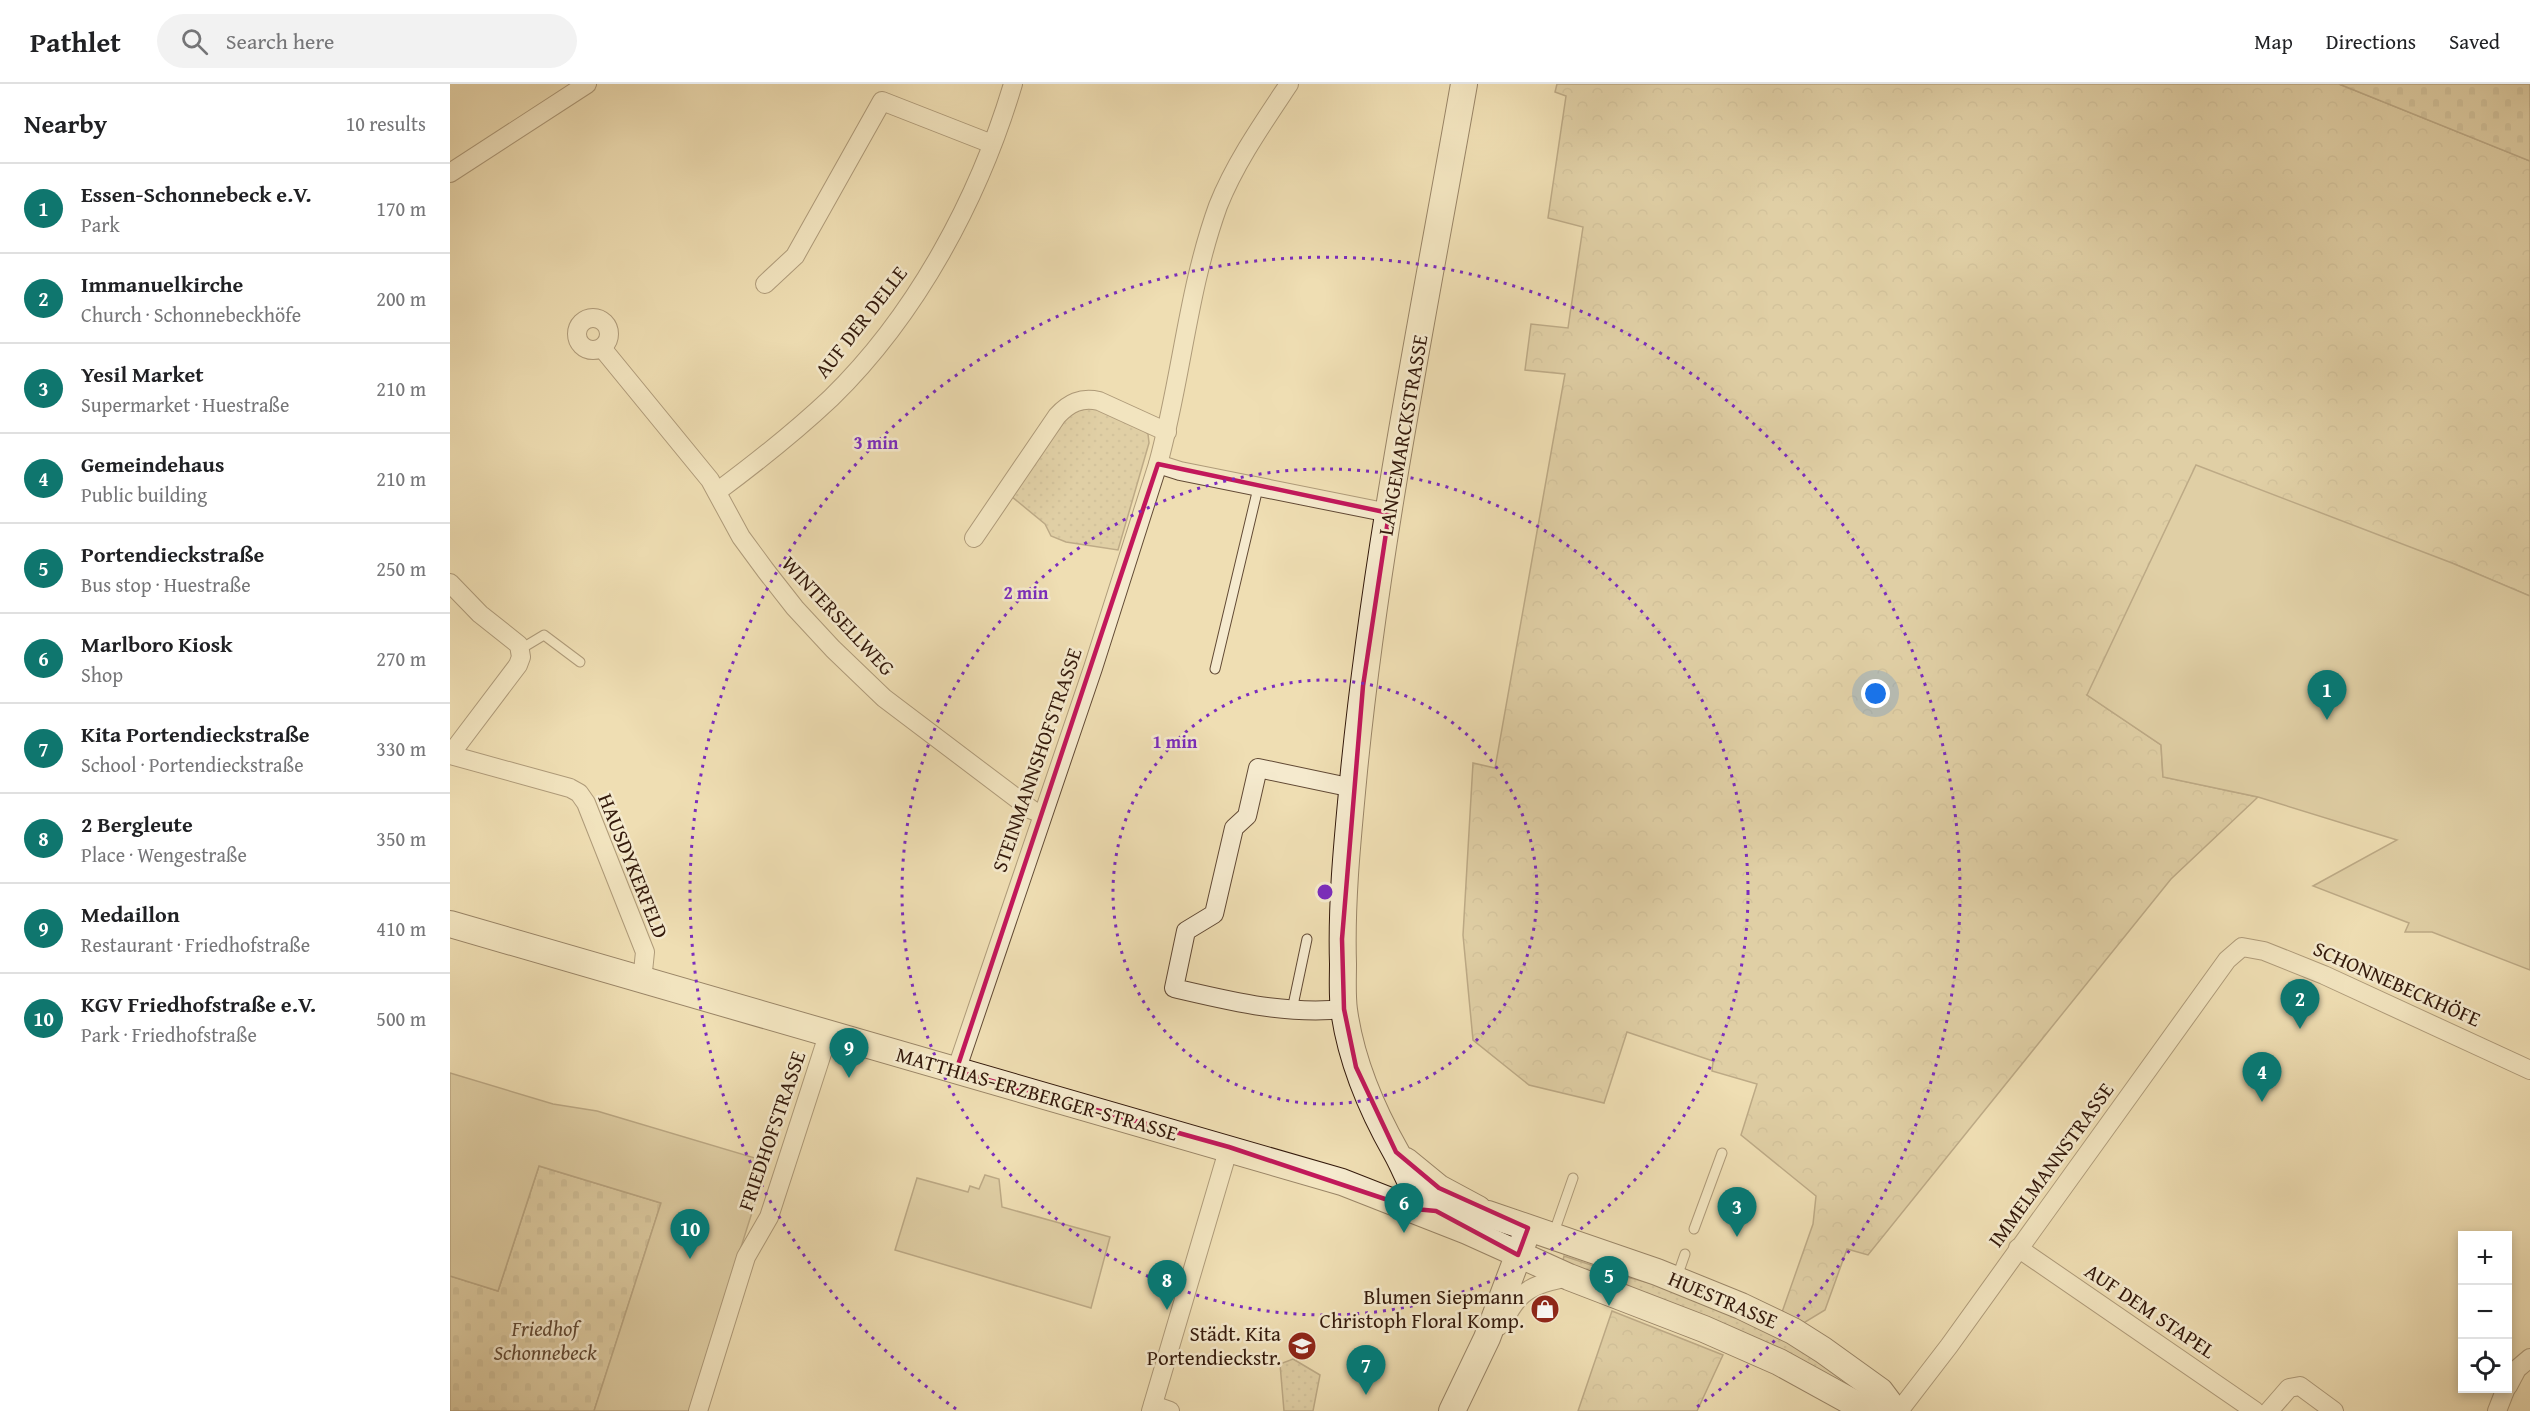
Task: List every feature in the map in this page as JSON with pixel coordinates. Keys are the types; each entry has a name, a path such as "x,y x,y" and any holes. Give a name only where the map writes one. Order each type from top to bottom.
{"street":[{"path":"450,173 587,84"},
{"name":"AUF DER DELLE","path":"718,491 831,397 880,342 944,248 957,224 992,144 1012,84"},
{"name":"STEINMANNSHOFSTRASSE","path":"956,1071 1093,668 1158,464 1167,432 1190,300 1218,206 1233,174 1289,84"},
{"name":"LANGEMARCKSTRASSE","path":"1464,84 1389,513 1363,686 1342,939 1344,1009 1356,1067 1378,1119 1410,1184 1424,1201 1426,1210 1518,1255"},
{"path":"765,284 795,256 882,101 992,144"},
{"name":"WINTERSELLWEG","path":"602,348 718,491 741,537 760,563 795,608 833,649 884,698 1032,810 1042,814"},
{"path":"974,538 1057,416 1071,404 1089,399 1099,401 1167,432"},
{"path":"1158,464 1258,488 1389,513"},
{"path":"450,583 480,614 519,645 519,651"},
{"name":"HAUSDYKERFELD","path":"519,651 521,657 518,664 450,755 570,788 579,794 586,804 645,952 645,970 642,981"},
{"path":"1344,1009 1259,1008 1174,988 1186,931 1214,914 1234,828 1247,816 1258,768 1353,788"},
{"name":"MATTHIAS-ERZBERGER-STRASSE","path":"450,924 828,1035 1229,1147 1426,1210 1488,1214 1528,1228"},
{"name":"SCHONNEBECKHÖFE","path":"2242,947 2264,951 2324,975 2530,1070"},
{"name":"IMMELMANNSTRASSE","path":"1897,1411 2227,960 2242,947"},
{"name":"FRIEDHOFSTRASSE","path":"698,1411 746,1257 769,1217 828,1035"},
{"path":"1170,1411 1152,1408 1229,1147"},
{"name":"LANGEMARCKSTRASSE","path":"1396,1152 1439,1188 1488,1214"},
{"path":"1452,1411 1487,1338 1528,1228"},
{"name":"HUESTRASSE","path":"1528,1228 1677,1279 1742,1306 1807,1339 1880,1391 1897,1411"},
{"name":"AUF DEM STAPEL","path":"2018,1248 2255,1411"},
{"name":"HUESTRASSE","path":"1518,1255 1704,1329 1779,1362 1868,1411"},
{"path":"1487,1338 1507,1317 1518,1298 1530,1289 1548,1281 1569,1277"},
{"path":"2512,1378 2517,1369 2530,1358"},
{"path":"2269,1411 2289,1388 2300,1386 2334,1411"},
{"path":"2497,1411 2504,1393"}],"lane":[{"path":"1215,669 1258,488"},
{"path":"519,651 544,635 580,662"},
{"path":"1292,1010 1307,939"},
{"path":"1694,1229 1722,1153"},
{"path":"1552,1237 1574,1178"},
{"path":"1677,1279 1685,1254"}],"highlighted area":[{"path":"1158,464 1389,513 1363,686 1342,939 1344,1009 1356,1067 1396,1152 1439,1188 1528,1228 1518,1255 1436,1211 1415,1209 1229,1147 956,1071"}],"green space":[{"path":"1557,84 2339,84 2530,161 2530,596 2452,563 2087,695 2161,745 2163,777 2258,797 2171,879 1868,1255 1847,1249 1825,1310 1802,1324 1781,1315 1813,1224 1816,1196 1741,1135 1757,1084 1712,1071 1713,1061 1627,1032 1604,1103 1529,1085 1473,1040 1463,935 1473,763 1495,768 1565,374 1525,370 1531,324 1568,328 1583,227 1548,218 1566,96 1555,92"},
{"path":"2339,84 2530,84 2530,161"},
{"path":"1095,407 1134,423 1148,434 1149,443 1118,550 1066,542 1051,536 1045,524 1011,496 1071,412"},
{"path":"2196,465 2452,563 2530,596 2530,970 2432,932 2405,932 2409,923 2313,886 2397,840 2258,797 2163,777 2161,745 2087,695"},
{"path":"450,1073 553,1104 597,1111 768,1162 689,1411 594,1411 661,1203 539,1166 498,1291 450,1276"},
{"name":"Friedhof Schonnebeck","path":"539,1166 661,1203 594,1411 450,1411 450,1276 498,1291"},
{"path":"985,1175 999,1179 1002,1207 1110,1237 1091,1308 895,1250 917,1178 968,1192 970,1186 979,1189"},
{"path":"1564,1256 1627,1277 1687,1293 1791,1341 1871,1398 1562,1264"},
{"path":"1612,1311 1723,1355 1697,1411 1578,1411"},
{"path":"1293,1359 1320,1375 1313,1411 1284,1411 1280,1364"}],"place":[{"name":"Essen-Schonnebeck e.V.","path":"2327,720"},
{"name":"Immanuelkirche","path":"2300,1029"},
{"name":"Medaillon","path":"849,1078"},
{"name":"Gemeindehaus","path":"2262,1102"},
{"name":"Marlboro Kiosk","path":"1404,1233"},
{"name":"Yesil Market","path":"1737,1237"},
{"name":"KGV Friedhofstraße e.V.","path":"690,1259"},
{"name":"Portendieckstraße","path":"1609,1306"},
{"name":"Blumen Siepmann Christoph Floral Komp.","path":"1545,1309"},
{"name":"2 Bergleute","path":"1167,1310"},
{"name":"Städt. Kita Portendieckstr.","path":"1302,1346"},
{"name":"Kita Portendieckstraße","path":"1366,1395"}]}
